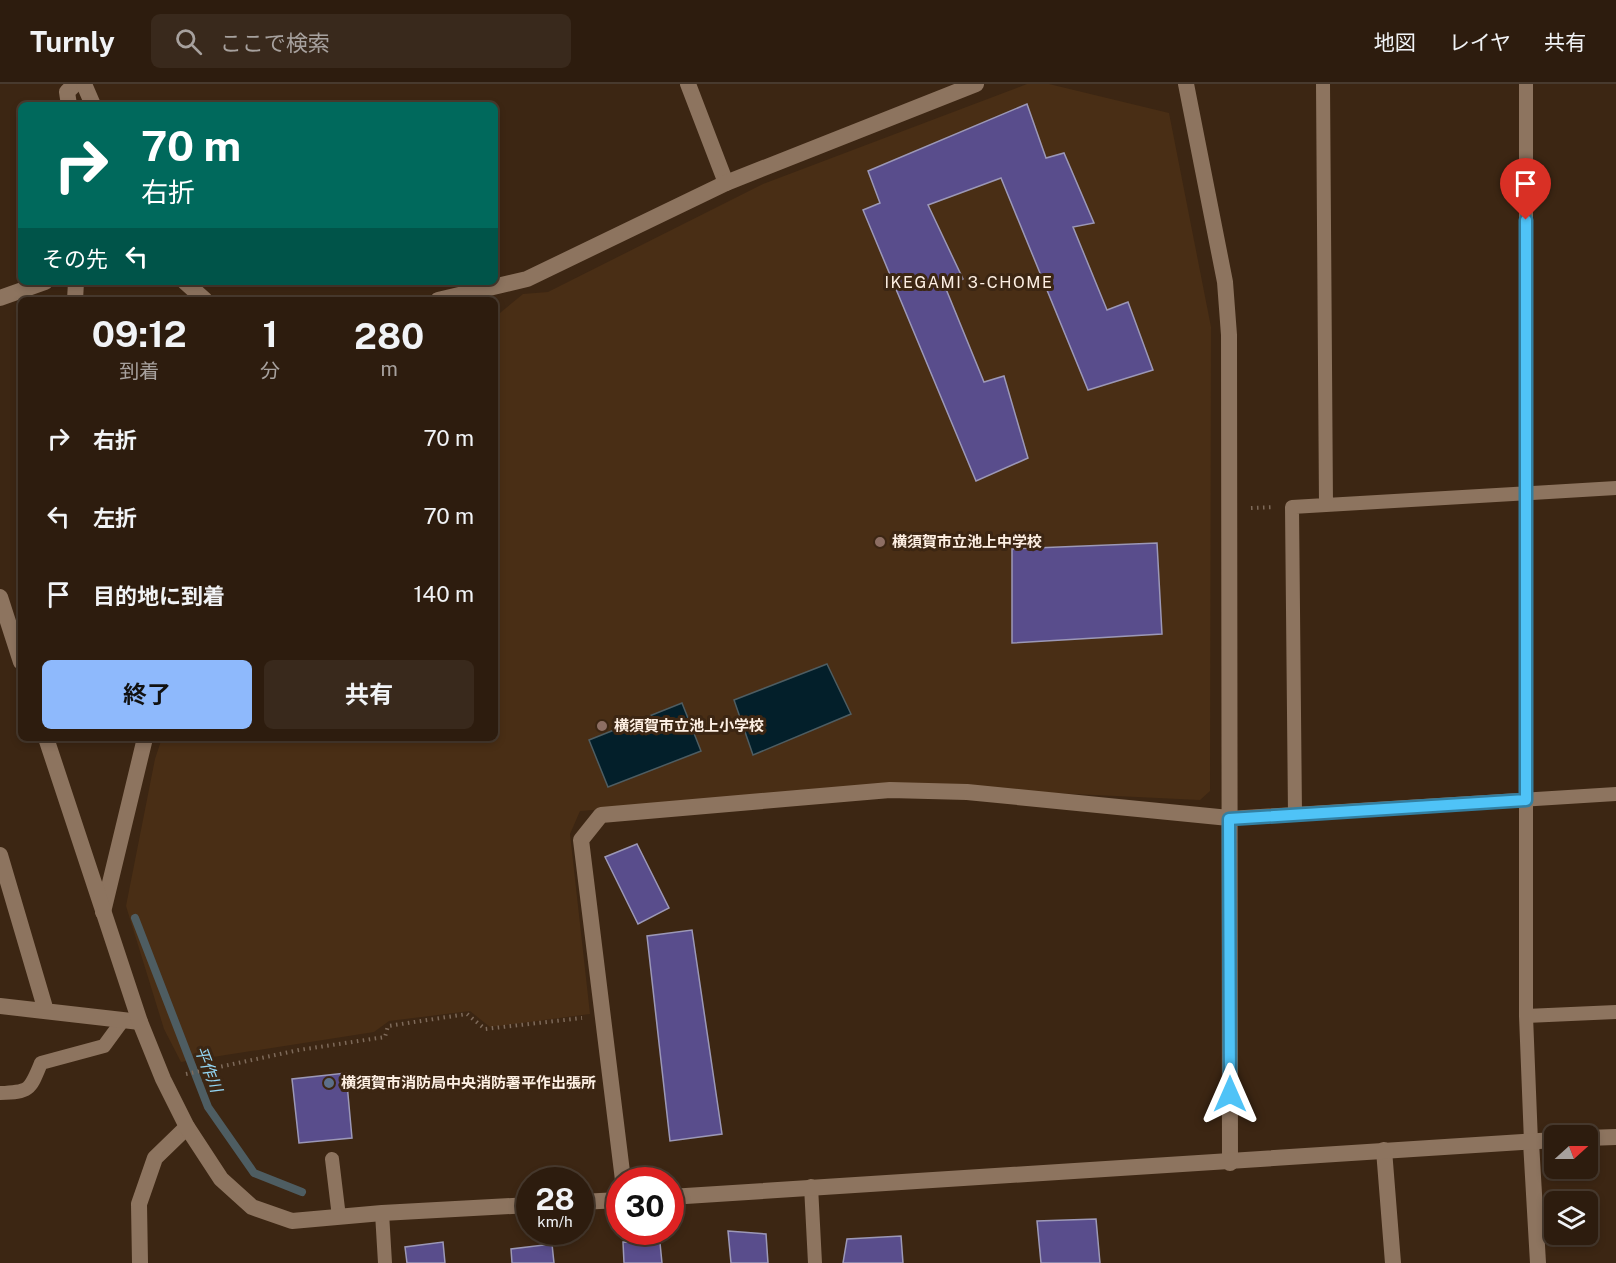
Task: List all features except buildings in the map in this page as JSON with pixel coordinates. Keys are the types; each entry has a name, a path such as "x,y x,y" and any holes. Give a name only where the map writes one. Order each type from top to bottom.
{"street":[{"path":"69,102 67,92 75,84"},
{"path":"84,84 92,102"},
{"path":"688,84 726,183"},
{"path":"451,297 527,279 726,183 976,84"},
{"path":"1186,84 1225,282 1229,335 1230,1163"},
{"path":"0,298 37,285"},
{"path":"188,285 202,297"},
{"path":"0,597 3,617 18,654"},
{"path":"47,741 140,1022 163,1079 187,1127 221,1179 252,1207 292,1221 382,1212 516,1206"},
{"path":"103,912 144,741"},
{"path":"620,1167 600,1015 581,840 601,815 890,790 967,792 1229,819"},
{"path":"0,855 46,1011"},
{"path":"0,1006 140,1022"},
{"path":"140,1263 139,1204 143,1192 155,1158 187,1127"},
{"path":"1598,1138 1616,1137"},
{"path":"684,1196 811,1186 1230,1163 1384,1150 1544,1141"},
{"path":"1531,1142 1538,1263"},
{"path":"1384,1150 1394,1263"}],"lane":[{"path":"1323,84 1326,505"},
{"path":"1526,84 1526,1016 1531,1142"},
{"path":"1295,815 1292,507 1616,488"},
{"path":"1229,819 1616,794"},
{"path":"1526,1016 1616,1012"},
{"path":"0,1093 22,1092 31,1087 41,1063 104,1046 123,1020"},
{"path":"333,1159 339,1216"},
{"path":"811,1186 815,1263"},
{"path":"382,1212 385,1263"}],"path":[{"path":"1230,509 1292,507"},
{"path":"163,1079 300,1050 385,1037 388,1026 467,1014 485,1029 600,1015"}],"shaded area":[{"name":"横須賀市立池上中学校","path":"1027,84 1049,84 1169,113 1211,327 1210,791 1200,800 908,786 580,811 570,834 590,1014 490,1027 470,1011 389,1021 374,1032 181,1062 164,1029 126,906 155,759 161,741 498,741 498,315 523,294 548,292 763,184"}],"water":[{"path":"827,664 851,714 753,755 734,700"},
{"path":"682,703 701,751 608,787 589,740"}],"waterway":[{"name":"平作川","path":"135,918 208,1107 254,1173 302,1192"}],"place":[{"name":"横須賀市立池上中学校","path":"880,542"},
{"name":"横須賀市立池上小学校","path":"602,726"},
{"name":"横須賀市消防局中央消防署平作出張所","path":"329,1083"}],"district":[{"name":"IKEGAMI 3-CHOME","path":"969,282"}],"route":[{"path":"1230,1094 1229,819 1526,800 1526,220"}]}
